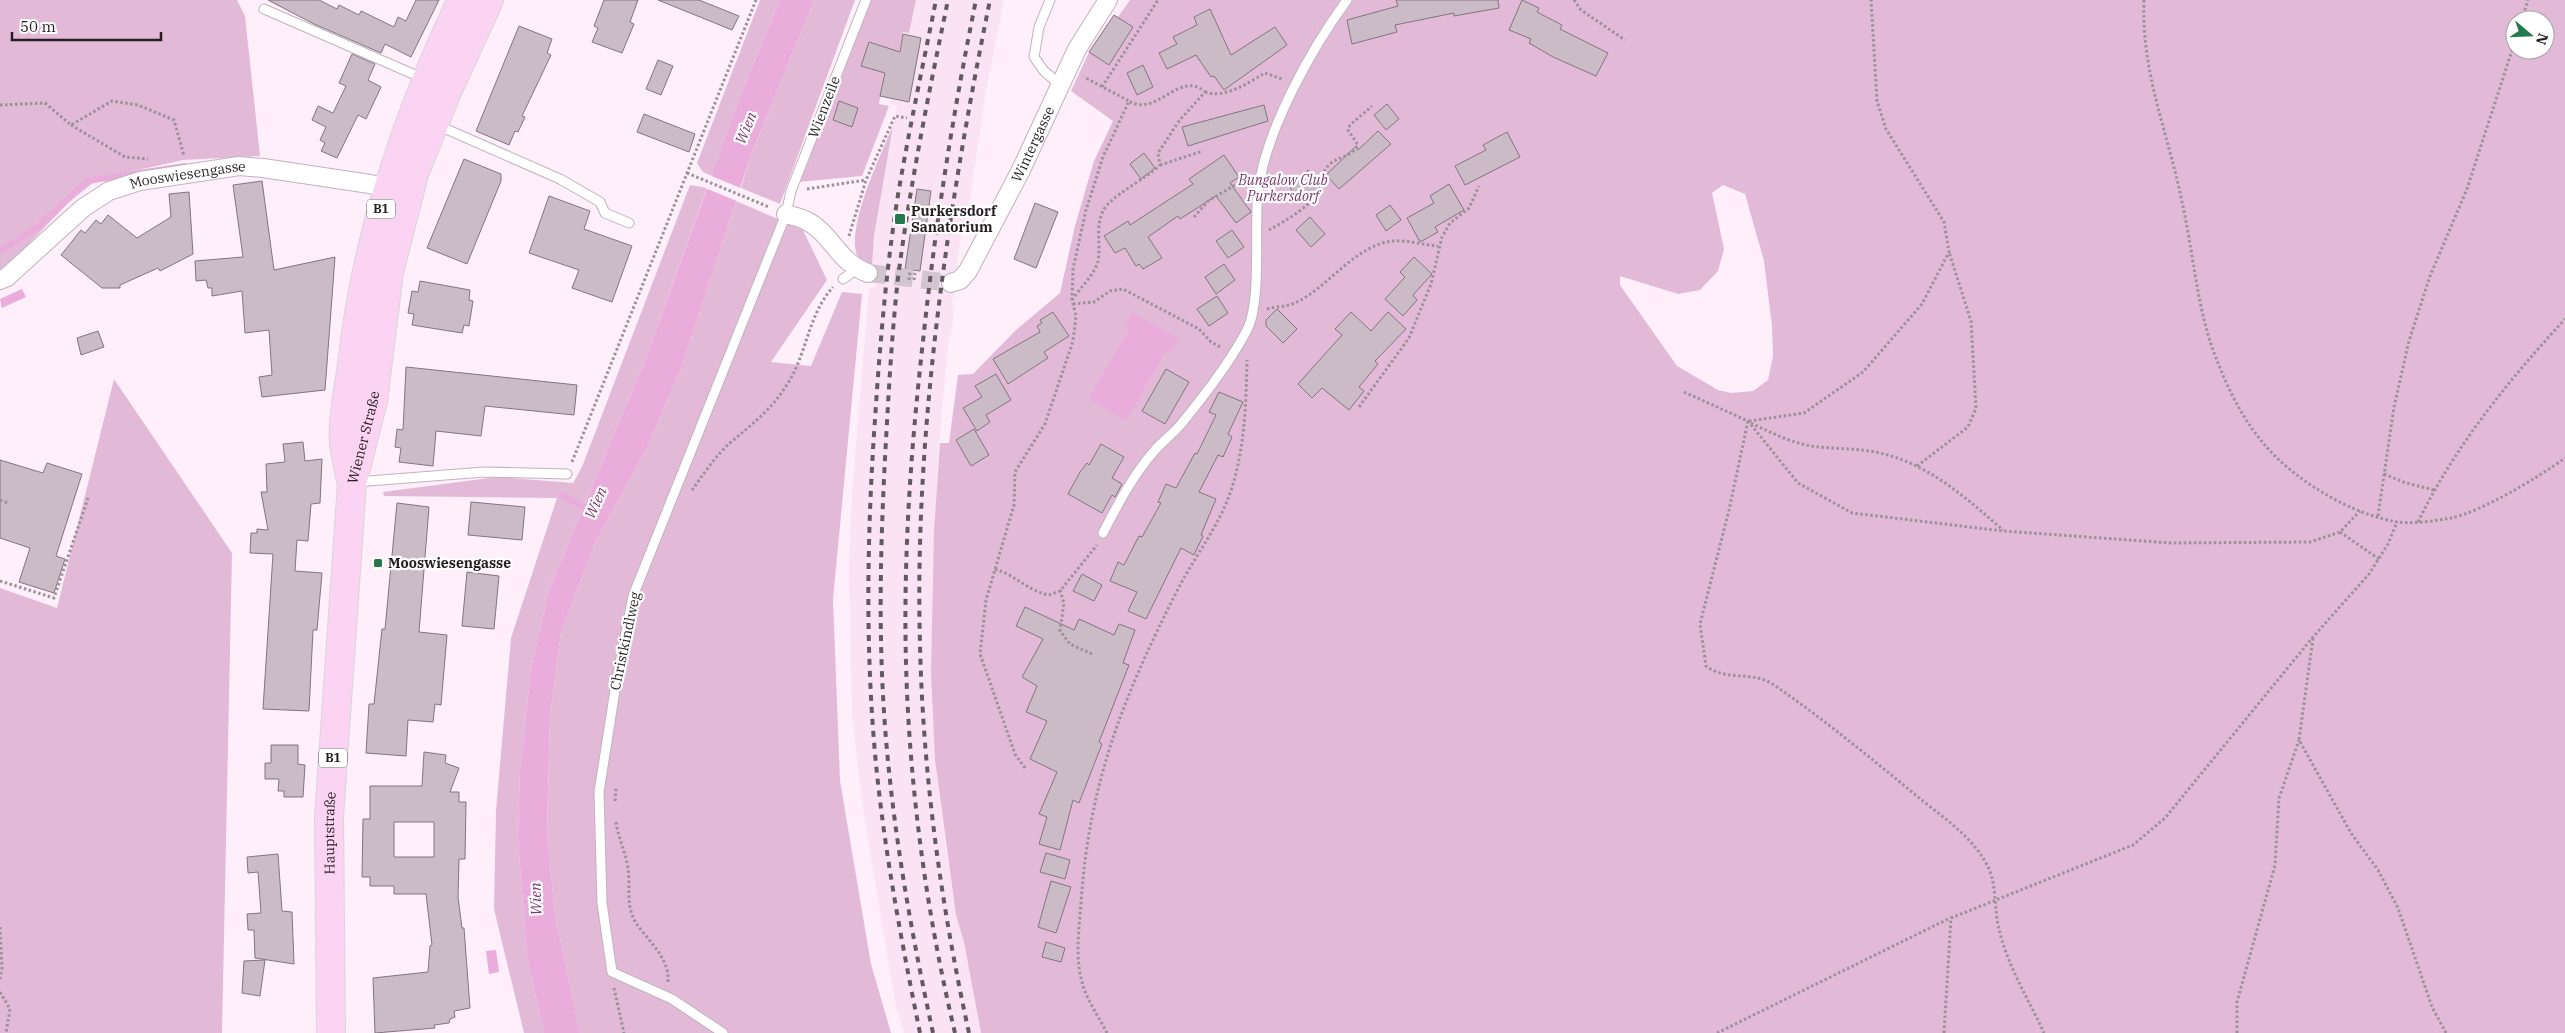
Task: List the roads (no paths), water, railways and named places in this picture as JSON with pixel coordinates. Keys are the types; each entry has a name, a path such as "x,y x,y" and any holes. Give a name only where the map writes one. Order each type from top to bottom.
{"main road":[{"name":"Wiener Straße","path":"352,483 373,401 398,192 462,0"},
{"name":"Wiener Straße","path":"423,119 489,0"},
{"name":"Hauptstraße","path":"331,1033 329,817 352,483"}],"street":[{"name":"Wintergasse","path":"951,283 960,280 968,272 1021,170 1063,76 1108,0"},
{"name":"Mooswiesengasse","path":"0,280 7,277 83,208 109,191 140,181 189,172 239,166 263,168 398,192"},
{"path":"779,211 806,220 819,231 853,271"}],"lane":[{"name":"Wienzeile","path":"779,211 791,191 866,0"},
{"path":"1050,0 1039,27 1034,57 1044,71 1063,76"},
{"path":"1102,533 1130,483 1154,450 1181,424 1248,329 1254,287 1256,236 1262,174 1270,144 1295,88 1326,28 1346,0"},
{"path":"264,9 413,74"},
{"path":"423,119 560,179 600,202 605,213 629,223"},
{"name":"Christkindlweg","path":"723,1033 662,995 612,972 602,903 599,792 616,684 633,596 779,211"},
{"path":"352,483 484,472 567,474"}],"water":[{"name":"Wien","path":"780,0 814,0 751,155 682,366 648,446 595,543 561,632 550,716 547,832 555,915 580,1033 544,1033 527,956 518,840 520,770 531,668 549,590 646,358 743,89"},
{"path":"22,289 26,297 2,308 0,299"},
{"path":"1133,313 1179,339 1171,352 1166,350 1126,421 1089,399 1130,328 1125,325"},
{"path":"496,950 499,972 489,974 486,951"}],"waterway":[{"path":"0,251 39,226 87,181 185,166"},
{"name":"Wien","path":"561,495 591,511"}],"tunnel":[{"path":"868,273 951,283"}],"railway":[{"path":"920,1033 884,832 872,721 868,592 872,462 890,251 902,171 936,0"},
{"path":"933,1033 909,913 891,793 882,678 881,576 887,420 898,278 914,173 948,0"},
{"path":"955,1033 938,954 924,874 914,793 908,712 905,619 910,480 928,298 945,170 976,0"},
{"path":"969,1033 950,937 929,791 920,644 920,564 922,484 937,320 960,158 990,0"}],"place":[{"name":"Purkersdorf Sanatorium","path":"900,219"},
{"name":"Mooswiesengasse","path":"378,563"}],"park label":[{"name":"Bungalow Club Purkersdorf","path":"1283,188"}]}
